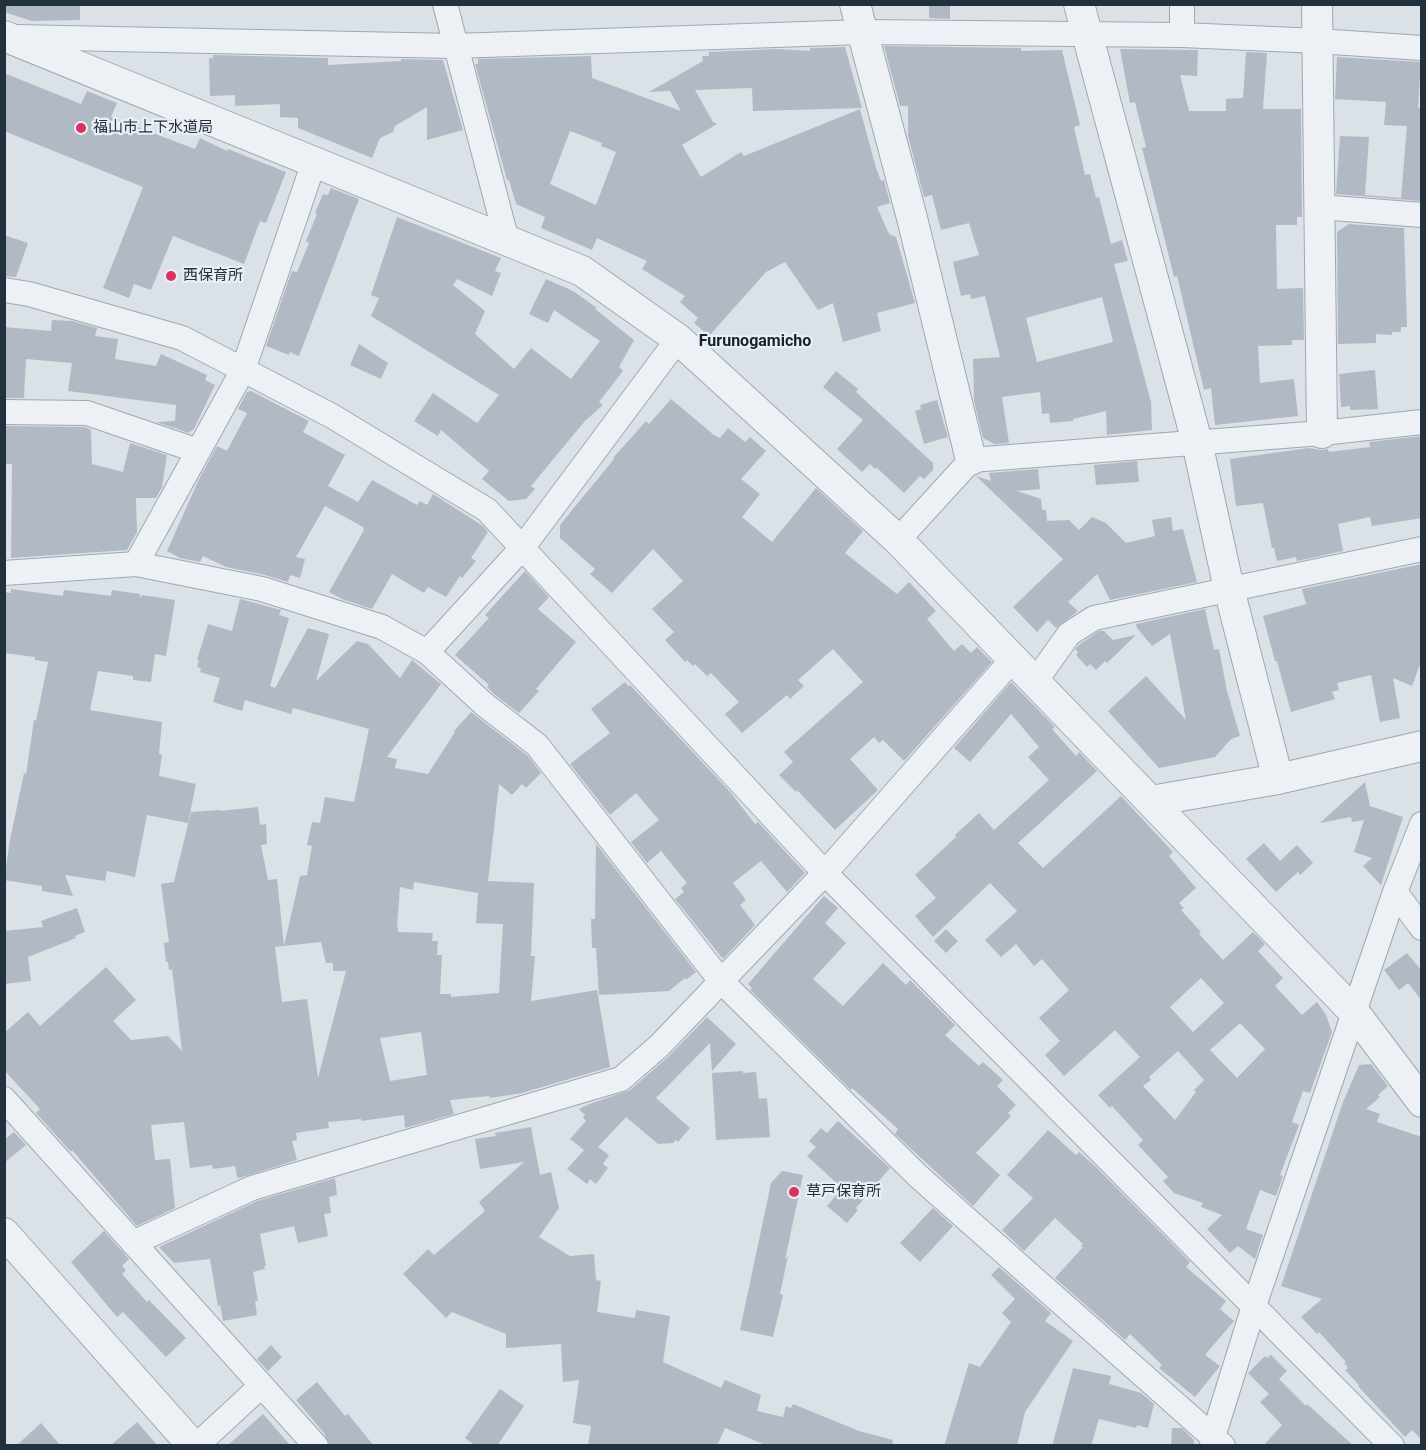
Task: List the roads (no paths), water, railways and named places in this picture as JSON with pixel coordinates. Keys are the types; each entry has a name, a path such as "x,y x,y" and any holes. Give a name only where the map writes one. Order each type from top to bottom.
{"street":[{"path":"445,4 507,241"},
{"path":"1079,4 1197,442 1229,589 1278,779"},
{"path":"1182,4 1182,35"},
{"path":"1317,4 1322,433"},
{"path":"859,18 912,218 971,460"},
{"path":"5,38 455,46 859,18 1087,36 1182,35 1422,48"},
{"path":"5,38 582,271 678,339 898,540 1354,1012 1422,1101"},
{"path":"136,564 243,370 314,162"},
{"path":"1320,207 1422,214"},
{"path":"4,290 28,294 182,338 332,416 487,510 825,873 1392,1446"},
{"path":"427,652 523,547 678,339"},
{"path":"4,412 87,413 198,451"},
{"path":"898,540 971,460 1322,433 1422,422"},
{"path":"1034,683 1069,634 1094,618 1422,549"},
{"path":"4,573 136,564 262,589 382,627 427,652 485,705 537,745 721,981 918,1176 1216,1443 1254,1306 1395,892 1422,824"},
{"path":"134,1243 252,1188 621,1079 659,1046 825,873 1012,660"},
{"path":"1151,801 1278,779 1422,746"},
{"path":"1395,892 1422,928"},
{"path":"4,1100 316,1446"},
{"path":"4,1233 195,1446 261,1386"}],"place":[{"name":"福山市上下水道局","path":"81,128"},
{"name":"西保育所","path":"171,276"},
{"name":"草戸保育所","path":"794,1192"}],"district":[{"name":"Furunogamicho","path":"755,342"}]}
